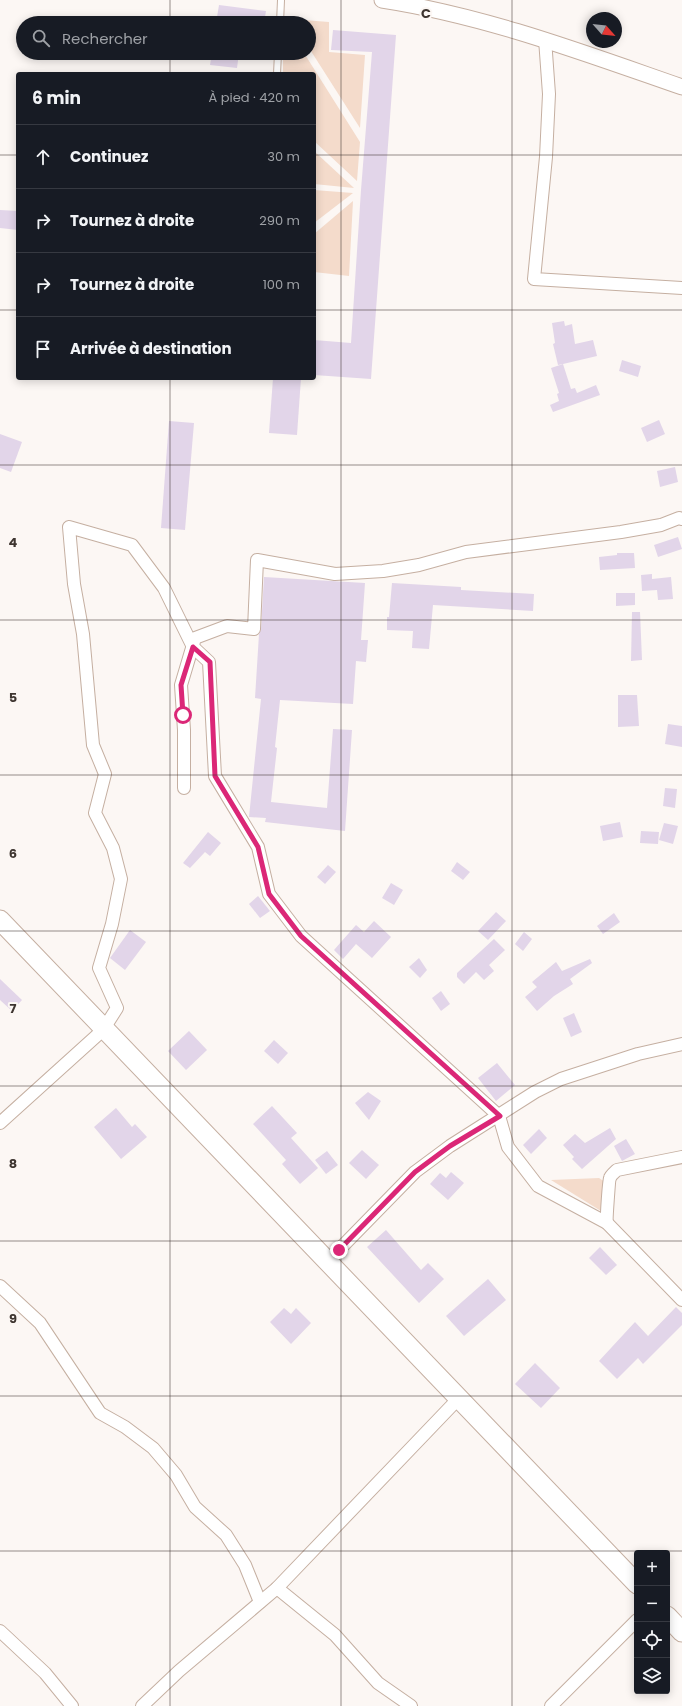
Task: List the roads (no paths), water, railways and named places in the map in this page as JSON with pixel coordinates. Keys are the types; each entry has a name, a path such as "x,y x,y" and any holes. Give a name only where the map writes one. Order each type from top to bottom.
{"main road":[{"path":"0,920 103,1030 328,1261 634,1581"},
{"path":"670,1619 682,1632"}],"street":[{"path":"382,0 410,4 545,39 682,87"},
{"path":"545,39 549,94 546,157 534,279 682,288"},
{"path":"184,788 184,730 181,685 195,638 227,626 254,629 257,560 335,574 383,571 419,565 466,552 621,532 662,525 679,518 682,519"},
{"path":"0,1123 103,1030 116,1008 99,968 112,924 121,879 113,848 95,813 105,774 93,745 83,634 74,584 69,527 132,545 164,588 193,647 210,662 215,776 258,847 269,894 301,936 500,1116 508,1147 538,1186 607,1224 682,1300"},
{"path":"328,1261 415,1172 450,1146 500,1116 535,1092 561,1079 638,1054 682,1044"},
{"path":"607,1224 606,1216 609,1196 608,1183 610,1177 616,1170 682,1157"},
{"path":"0,1286 40,1323 100,1413 125,1427 153,1448 176,1475 195,1506 226,1535 245,1565 260,1602"},
{"path":"142,1706 179,1671 277,1588 459,1398"},
{"path":"277,1588 335,1635 378,1683 411,1706"},
{"path":"551,1706 635,1622"},
{"path":"0,1631 45,1673 72,1706"}],"lane":[{"path":"280,16 281,0"},
{"path":"277,72 278,60"}]}
